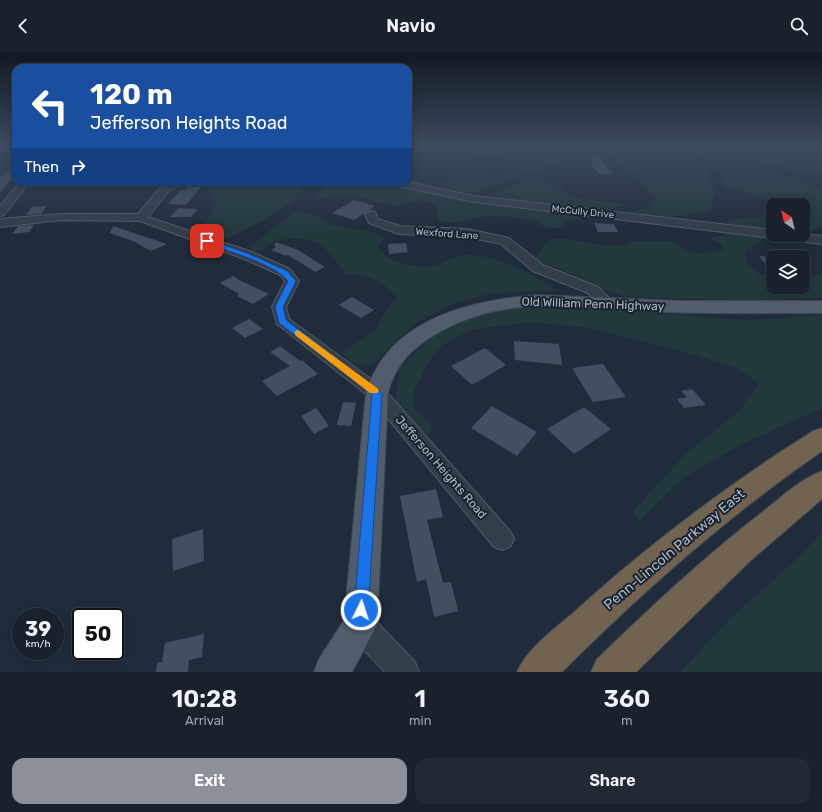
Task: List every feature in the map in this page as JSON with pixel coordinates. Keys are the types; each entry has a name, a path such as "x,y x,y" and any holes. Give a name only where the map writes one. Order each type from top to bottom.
{"highway":[{"name":"Penn-Lincoln Parkway East","path":"536,672 604,607 675,544 759,480 822,438"},
{"path":"610,672 661,620 709,575 751,538 822,483"}],"main road":[{"name":"Old William Penn Highway","path":"332,672 360,625 377,393 384,370 405,346 432,326 464,311 496,303 534,299 724,308 822,307"}],"street":[{"path":"0,213 22,186"},
{"path":"0,223 61,217 141,218 163,191 171,186"},
{"name":"McCully Drive","path":"412,186 474,199 766,233"},
{"name":"Wexford Lane","path":"371,214 373,221 377,224 399,230 467,233 505,242 538,268 593,290 607,303"},
{"name":"Jefferson Heights Road","path":"141,218 247,255 285,272 292,281 279,307 282,321 377,393 502,539"},
{"path":"810,239 822,240"},
{"path":"360,625 405,672"}],"green space":[{"path":"412,174 419,180 416,184 412,183"},
{"path":"451,174 490,174 488,177 498,178 501,174 527,174 471,194 439,187 451,178"},
{"path":"633,174 710,174 710,180 715,191 710,210 699,213 659,217 627,215 626,212 649,208 653,200 652,193"},
{"path":"721,174 776,174 822,188 822,228 810,231 810,198 766,198 766,201 749,193 723,187"},
{"path":"539,175 549,183 561,187 572,196 587,200 620,203 624,205 599,211 481,197"},
{"path":"205,186 305,186 290,203 262,221 226,239 209,238 188,227 203,224 216,204 212,194"},
{"path":"327,186 397,186 480,203 641,221 583,218 564,222 562,227 558,228 546,227 530,220 489,216 457,222 444,222 438,220 437,207 431,202 419,200 396,206 345,194 325,199 315,195"},
{"path":"299,210 316,216 329,224 378,233 385,239 379,243 379,249 388,258 398,262 429,267 464,255 490,258 538,278 556,291 493,293 451,304 415,323 370,366 350,362 342,353 376,330 385,312 397,297 380,282 374,279 362,275 346,274 329,252 317,243 310,240 288,238 274,242 262,250 252,252 252,245 291,214"},
{"path":"766,217 766,230 724,223 731,219"},
{"path":"734,232 766,238 750,247 745,252 745,257 753,270 766,275 766,294 810,294 810,275 822,274 822,298 746,300 625,297 602,289 574,275 536,260 536,256 546,243 553,239 566,239 607,246 623,245 635,241 672,241 689,252 699,254 724,249 722,244 711,239 712,237"},
{"path":"519,306 577,306 745,320 822,315 822,408 742,444 684,477 639,521 632,512 687,453 740,410 759,383 736,368 689,353 589,328 530,322 470,330 442,345 428,363 414,391 413,406 431,425 430,435 417,429 394,406 400,367 435,334 479,315"},
{"path":"822,532 822,672 680,672 732,617 799,557"}],"building":[{"path":"5,174 12,174 12,179 0,192 0,178"},
{"path":"188,187 201,187 186,205 168,204 181,190 186,190"},
{"path":"354,200 375,206 354,220 332,213"},
{"path":"47,206 41,214 26,215 32,207"},
{"path":"178,208 198,209 191,217 170,217"},
{"path":"594,223 614,224 618,232 598,232"},
{"path":"34,225 29,232 12,234 18,226"},
{"path":"113,226 167,244 151,251 135,242 110,233"},
{"path":"276,242 298,250 325,267 315,272 288,255 286,256 271,250 276,247 274,246"},
{"path":"406,243 408,252 389,254 388,244"},
{"path":"759,256 766,256 765,264"},
{"path":"233,276 269,294 253,304 237,296 239,294 220,283"},
{"path":"352,297 374,310 361,318 339,305"},
{"path":"249,319 263,329 245,338 232,328"},
{"path":"514,341 559,344 562,365 515,360"},
{"path":"280,346 300,361 302,360 318,374 277,396 262,381 290,366 270,352"},
{"path":"485,348 506,365 472,385 451,366"},
{"path":"603,364 626,397 593,402 572,368"},
{"path":"692,389 706,405 684,408 677,399 687,397 681,391"},
{"path":"343,402 356,403 351,426 337,425"},
{"path":"492,406 537,432 517,456 471,428"},
{"path":"584,407 611,429 574,454 547,429"},
{"path":"316,408 329,426 314,434 301,416"},
{"path":"436,489 443,517 427,520 443,583 451,582 458,611 434,617 426,579 417,582 400,496"},
{"path":"203,529 204,561 173,571 172,539"},
{"path":"204,634 202,657 189,660 188,672 156,672 157,663 162,662 165,643"}],"slow traffic":[{"path":"298,333 374,391"}],"route":[{"path":"207,241 247,255 285,272 292,281 279,307 282,321 377,393 361,610"}]}
